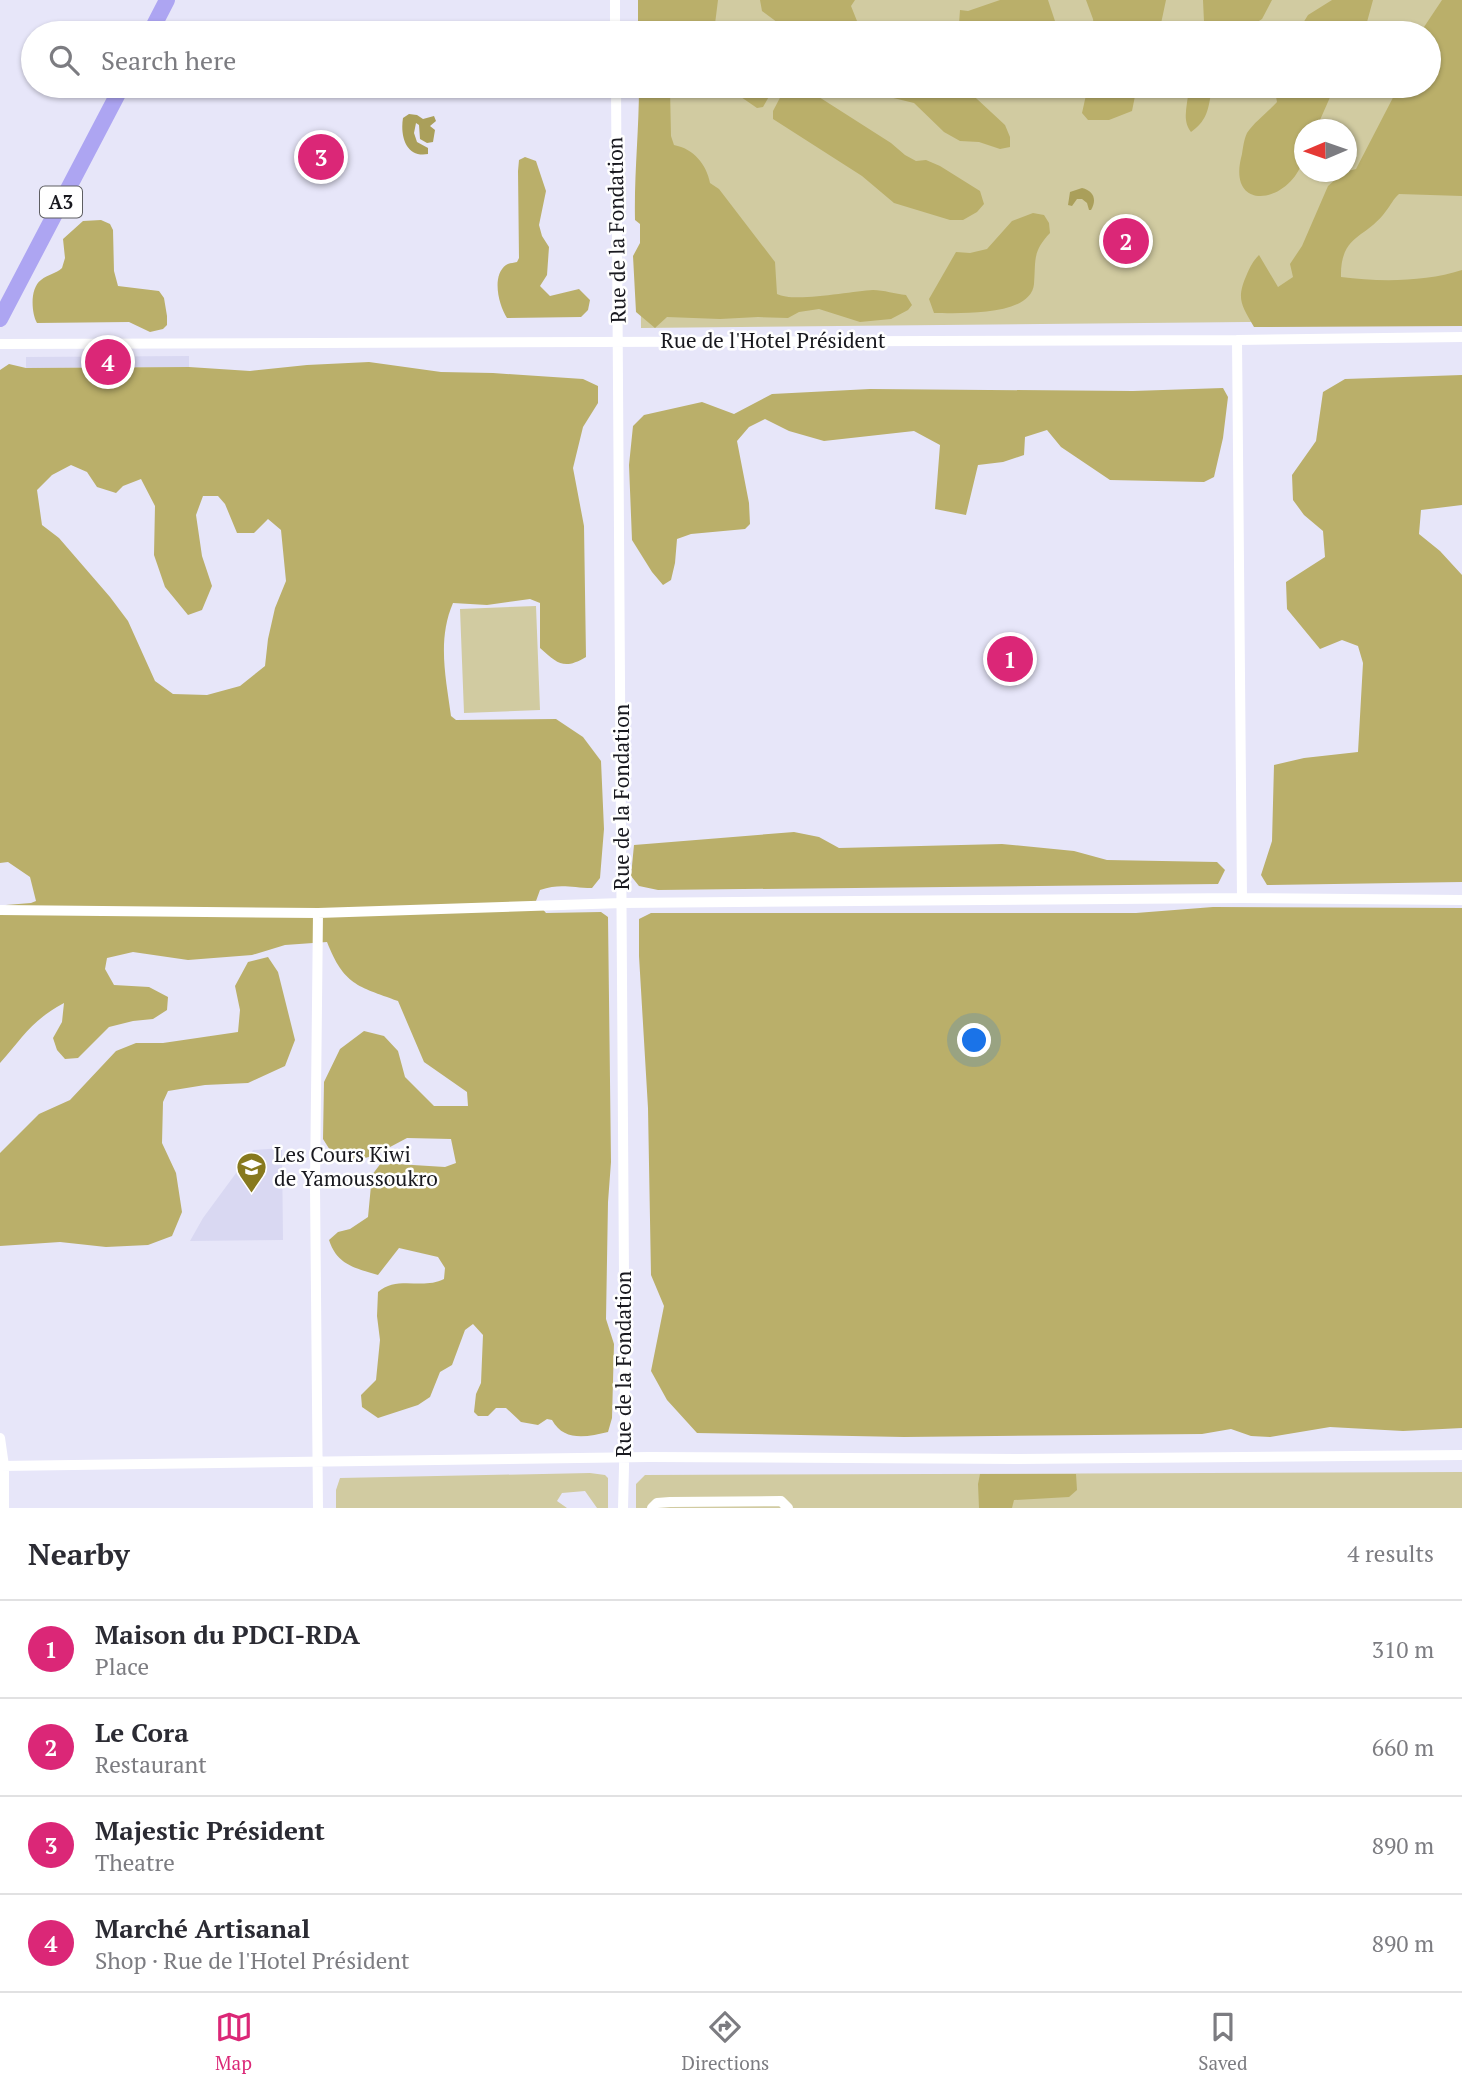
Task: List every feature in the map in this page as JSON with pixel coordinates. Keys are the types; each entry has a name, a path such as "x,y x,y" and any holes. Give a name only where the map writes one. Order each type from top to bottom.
{"highway":[{"path":"156,21 167,0"},
{"name":"A3","path":"0,319 116,98"}],"street":[{"path":"615,0 615,21"},
{"name":"Rue de la Fondation","path":"616,98 623,1508"},
{"name":"Rue de l'Hotel Président","path":"0,344 1462,337"},
{"path":"1237,340 1242,898"},
{"path":"0,910 318,912 622,903 1242,898 1462,900"},
{"path":"318,912 315,1200 318,1508"},
{"path":"0,1438 4,1508"},
{"path":"2,1466 624,1458 1018,1459 1462,1455"},
{"path":"652,1508 657,1503 670,1502 754,1501 781,1501 788,1508"}],"shaded area":[{"path":"638,0 1462,0 1462,320 641,328 639,98 1441,98 1441,21 638,21"},
{"path":"638,0 718,0 715,21 638,21"},
{"path":"760,0 855,0 851,6 857,21 776,21 762,11"},
{"path":"1000,0 1048,0 1055,21 959,21 960,10 968,11"},
{"path":"1086,0 1166,0 1162,21 1093,19"},
{"path":"1203,0 1272,0 1259,21 1204,21"},
{"path":"1332,0 1373,0 1367,21 1304,21 1308,15"},
{"path":"1442,0 1462,0 1462,196 1399,194 1378,220 1356,238 1345,252 1341,277 1402,280 1433,277 1462,270 1462,326 1254,327 1243,307 1241,296 1252,264 1259,255 1278,287 1293,277 1290,264 1302,246 1328,186 1333,182 1357,182 1357,167 1393,98 1441,98 1441,21 1428,21"},
{"path":"639,98 670,98 671,136 674,145 688,150 698,158 710,183 719,189 775,262 777,294 809,297 873,290 906,295 912,305 891,319 860,322 819,309 799,312 788,318 667,317 655,328 636,312 633,256 640,243 640,224 635,220"},
{"path":"742,98 768,98 763,107 757,108"},
{"path":"780,98 821,98 891,143 905,155 916,161 926,160 940,166 980,191 984,204 977,212 963,220 950,220 894,203 862,176 773,119 773,111"},
{"path":"893,98 976,98 1005,125 1010,137 1010,147 1000,149 979,142 960,141 944,132 914,103"},
{"path":"1085,98 1135,98 1132,111 1109,120 1088,120 1082,113"},
{"path":"1187,98 1210,98 1206,116 1191,132 1186,115"},
{"path":"1276,98 1330,98 1320,119 1294,119 1294,177 1275,193 1262,196 1251,194 1243,187 1239,174 1247,133 1277,102"},
{"path":"409,114 423,119 434,116 436,121 430,126 435,130 433,142 427,143 420,139 419,125 416,123 414,133 417,142 428,148 428,154 414,153 406,144 402,125 403,118"},
{"path":"525,157 536,161 546,191 539,225 549,247 547,275 540,286 550,296 579,289 590,300 588,310 581,317 507,318 501,306 498,283 501,270 506,265 517,262 519,258 518,171 519,160"},
{"path":"1082,188 1093,196 1091,210 1082,199 1077,199 1072,206 1068,205 1070,192"},
{"path":"1033,213 1044,215 1049,223 1050,233 1038,251 1030,295 1007,308 992,311 934,313 929,299 956,252 970,253 987,249 1012,221"},
{"path":"101,220 110,224 113,230 114,271 118,286 159,291 164,298 167,316 167,325 163,329 150,332 129,322 37,323 33,294 41,280 62,268 65,258 63,239 83,221"},
{"path":"189,356 189,367 26,368 26,357"},
{"path":"369,362 441,372 583,379 598,386 598,403 583,427 573,468 584,526 586,657 567,664 552,658 540,648 540,603 530,599 487,605 453,603 445,631 444,659 451,716 456,720 556,719 583,737 601,761 604,829 600,878 592,888 560,886 540,890 536,901 546,913 601,912 608,917 611,1162 606,1319 614,1344 612,1418 608,1432 584,1436 569,1435 552,1420 547,1419 538,1425 521,1422 506,1408 496,1408 488,1416 478,1416 474,1412 476,1394 481,1383 483,1335 473,1324 465,1330 452,1365 440,1372 430,1397 418,1405 378,1418 362,1407 361,1395 376,1380 380,1340 378,1292 393,1284 436,1282 444,1279 445,1268 438,1257 399,1248 378,1275 342,1260 329,1240 338,1232 350,1229 368,1217 372,1175 381,1163 445,1167 456,1163 451,1139 407,1138 375,1155 349,1163 335,1158 323,1139 324,1082 340,1049 364,1031 384,1036 398,1051 405,1077 434,1106 468,1106 467,1092 424,1062 398,1001 372,992 346,976 327,942 285,945 252,955 188,960 133,952 107,958 105,969 114,985 149,987 168,997 167,1010 153,1019 109,1027 78,1058 65,1059 57,1050 53,1038 62,1022 64,1003 36,1023 0,1063 0,914 6,905 36,901 30,877 8,862 0,863 0,370 9,364 26,368 189,367 250,371","holes":["71,465 87,472 97,487 116,493 123,486 141,479 155,506 154,555 165,587 188,615 202,610 212,586 202,556 196,515 203,496 218,496 225,504 237,533 254,533 268,519 281,530 286,581 275,608 265,666 240,686 207,695 173,694 155,681 128,621 59,538 42,525 37,490 52,475"]},
{"path":"1462,375 1462,505 1421,510 1419,534 1440,551 1462,575 1462,882 1267,885 1261,875 1272,841 1274,765 1304,758 1358,752 1363,663 1358,646 1342,640 1320,649 1287,609 1286,582 1325,557 1323,531 1304,515 1293,500 1292,475 1316,441 1323,392 1345,379"},
{"path":"1223,388 1228,397 1223,438 1214,477 1204,482 1110,480 1061,447 1047,430 1025,437 1024,455 1003,462 978,465 966,515 935,509 940,445 914,431 824,441 789,431 765,419 749,427 737,441 749,503 750,524 745,529 691,534 677,539 671,580 663,585 632,540 629,465 633,426 644,415 702,402 734,414 772,394 870,389 1133,391"},
{"path":"536,606 540,710 464,713 460,609"},
{"path":"794,832 819,837 839,848 1002,844 1074,851 1107,860 1217,862 1225,870 1218,884 658,890 639,886 631,876 634,845"},
{"path":"1213,907 1462,908 1462,1428 1403,1431 1330,1427 1270,1437 1251,1436 1231,1429 1202,1434 904,1437 697,1433 667,1400 651,1371 664,1306 651,1275 648,1108 639,919 651,913 1136,913"},
{"path":"268,957 278,972 295,1040 285,1066 248,1083 205,1085 168,1091 163,1102 162,1143 176,1173 182,1212 172,1236 148,1245 106,1247 60,1242 0,1246 0,1153 39,1114 70,1100 116,1051 136,1043 163,1043 238,1032 240,1010 235,986 248,962"},
{"name":"Les Cours Kiwi de Yamoussoukro","path":"282,1148 283,1240 190,1241 203,1218 253,1150"},
{"path":"1462,1472 1462,1508 636,1508 636,1484 645,1475"},
{"path":"590,1473 608,1478 608,1508 597,1508 585,1491 562,1493 557,1501 567,1508 336,1508 336,1490 340,1478"},
{"path":"980,1474 1076,1474 1077,1490 1069,1497 1014,1500 1012,1508 979,1508"}],"place":[{"name":"Majestic Président","path":"321,157"},
{"name":"Le Cora","path":"1126,241"},
{"name":"Marché Artisanal","path":"108,362"},
{"name":"Maison du PDCI-RDA","path":"1010,659"},
{"name":"Les Cours Kiwi de Yamoussoukro","path":"251,1194"}]}
